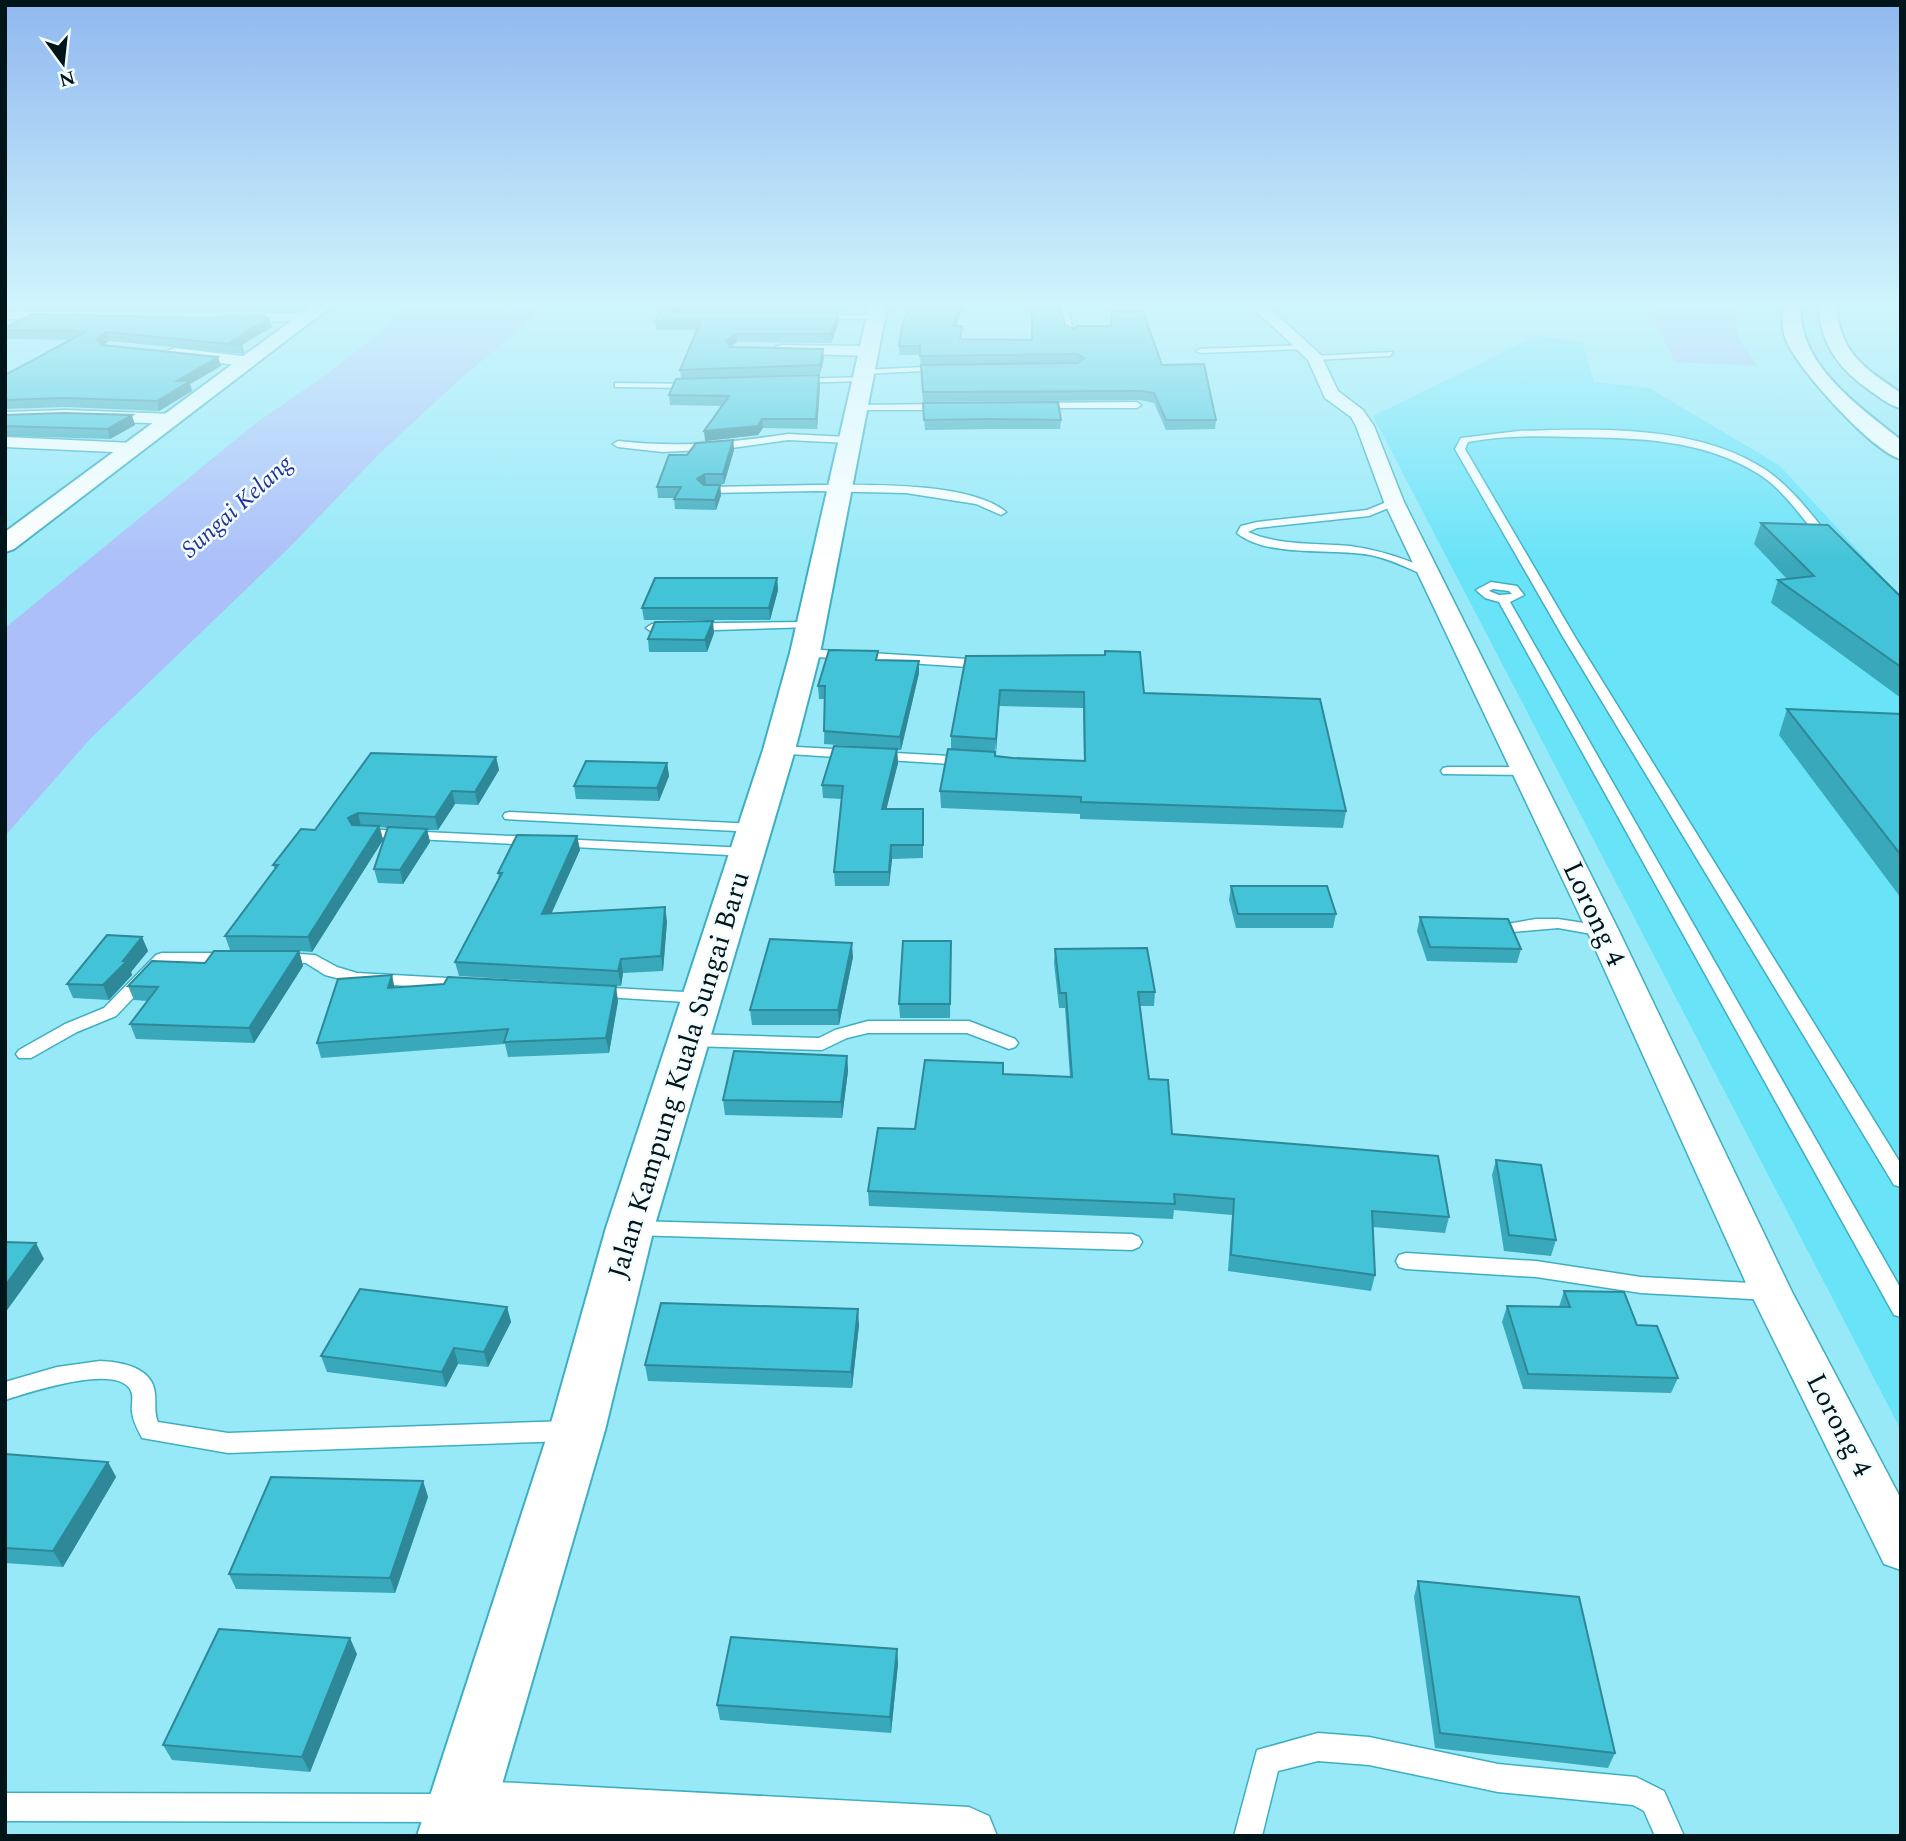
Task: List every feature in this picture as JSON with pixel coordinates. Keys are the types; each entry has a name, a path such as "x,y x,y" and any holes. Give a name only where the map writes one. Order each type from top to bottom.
{"main road":[{"path":"5,544 209,393"},
{"name":"Jalan Kampung Kuala Sungai Baru","path":"456,1822 577,1430 629,1228 779,750 808,639 859,393"},
{"path":"1835,393 1901,452"}],"street":[{"name":"Lorong 4","path":"1330,393 1357,414 1364,426 1394,502 1602,931 1771,1292 1901,1548"},
{"path":"5,417 66,415 174,419"},
{"path":"5,442 134,449"},
{"path":"456,1822 969,1836"}],"lane":[{"path":"618,444 662,449 724,446 788,438 837,393"},
{"path":"918,393 949,407"},
{"path":"1030,406 1137,405"},
{"path":"1837,551 1764,472 1715,450 1636,435 1497,432 1464,440 1460,449 1569,637 1901,1180"},
{"path":"706,490 898,489 950,494 987,503 1001,512"},
{"path":"1394,502 1369,513 1257,525 1245,528 1242,533 1253,539 1378,554 1430,574"},
{"path":"1503,599 1901,1310"},
{"path":"652,628 808,639 990,664"},
{"path":"779,750 988,762"},
{"path":"1448,771 1525,771"},
{"path":"510,816 751,840"},
{"path":"361,833 751,840"},
{"path":"1513,927 1533,922 1570,923 1602,931"},
{"path":"25,1054 71,1028 110,1012 162,958 242,958"},
{"path":"269,958 309,958 331,971 356,978 480,985"},
{"path":"577,991 702,998"},
{"path":"688,1040 822,1044 841,1034 868,1027 968,1027 1009,1043"},
{"path":"629,1228 1132,1242"},
{"path":"1406,1261 1536,1269 1641,1285 1771,1292"},
{"path":"5,1391 89,1370 117,1369 134,1377 143,1389 143,1412 150,1431 228,1443 577,1430"},
{"path":"1248,1836 1267,1760 1318,1747 1369,1751 1498,1778 1636,1791 1654,1801 1670,1836"},
{"path":"5,1807 456,1822"}],"shaded area":[{"path":"1420,393 1657,393 1779,465 1901,597 1901,1430 1373,416"}],"water":[{"name":"Sungai Kelang","path":"300,393 445,393 378,455 290,547 90,739 5,836 5,628 256,423"}],"building":[{"path":"5,393 170,393 157,401 63,398 5,400"},
{"path":"818,393 816,419 762,419 758,426 704,431 729,396 669,395"},
{"path":"1154,393 1210,393 1216,420 1166,420"},
{"path":"1058,402 1061,420 924,420 923,403"},
{"path":"5,415 132,415 107,429 5,426"},
{"path":"733,440 723,474 705,474 697,479 704,485 720,485 715,500 674,499 681,487 657,487 669,455 687,455 696,443"},
{"path":"1761,523 1828,525 1901,597 1901,667 1778,580 1814,576"},
{"path":"655,578 777,578 769,608 642,608"},
{"path":"713,621 705,640 648,639 655,622"},
{"path":"829,650 878,651 876,660 919,661 900,737 824,731 825,686 818,686"},
{"path":"1105,651 1140,652 1144,693 1320,699 1346,811 1081,802 1081,797 940,791 948,749 995,752 995,756 1013,758 1085,761 1084,692 1000,690 996,739 951,736 966,656 1105,655"},
{"path":"1787,709 1901,714 1901,855"},
{"path":"834,746 897,749 882,809 923,809 923,845 891,845 889,872 834,872 843,786 822,785"},
{"path":"371,753 496,757 475,792 452,791 435,817 358,813 348,818 352,825 379,826 308,937 225,936 301,829 315,830"},
{"path":"586,761 667,763 657,788 574,786"},
{"path":"388,827 427,829 400,870 374,869"},
{"path":"517,835 577,836 542,914 665,907 661,956 621,959 618,971 455,962 502,873 498,873"},
{"path":"1231,886 1327,886 1336,914 1238,914"},
{"path":"1420,917 1508,919 1521,949 1430,947"},
{"path":"107,935 142,937 123,961 127,961 103,985 67,984"},
{"path":"770,939 852,943 838,1010 750,1010"},
{"path":"903,941 951,941 950,1004 899,1004"},
{"path":"1147,948 1155,992 1138,992 1149,1079 1168,1080 1172,1134 1438,1156 1449,1217 1372,1211 1375,1275 1231,1255 1234,1199 1174,1194 1175,1204 868,1191 878,1128 915,1129 925,1060 1003,1063 1003,1074 1072,1077 1066,993 1060,993 1055,949"},
{"path":"214,951 299,951 249,1028 130,1024 158,987 128,986 152,961 205,963"},
{"path":"392,975 388,988 444,984 448,977 616,986 606,1038 504,1042 508,1029 317,1043 338,979"},
{"path":"734,1051 847,1056 841,1102 723,1100"},
{"path":"1496,1160 1541,1165 1556,1240 1509,1235"},
{"path":"5,1242 36,1243 5,1286"},
{"path":"360,1289 507,1307 484,1352 454,1348 442,1372 321,1356"},
{"path":"1564,1291 1624,1292 1637,1325 1657,1326 1678,1378 1528,1374 1507,1306 1570,1307"},
{"path":"661,1303 858,1309 851,1372 645,1365"},
{"path":"5,1454 108,1462 53,1551 5,1548"},
{"path":"271,1477 423,1481 390,1578 229,1574"},
{"path":"1418,1581 1579,1597 1615,1753 1440,1733"},
{"path":"219,1629 350,1638 302,1757 163,1745"},
{"path":"731,1637 897,1649 890,1717 717,1705"}]}
